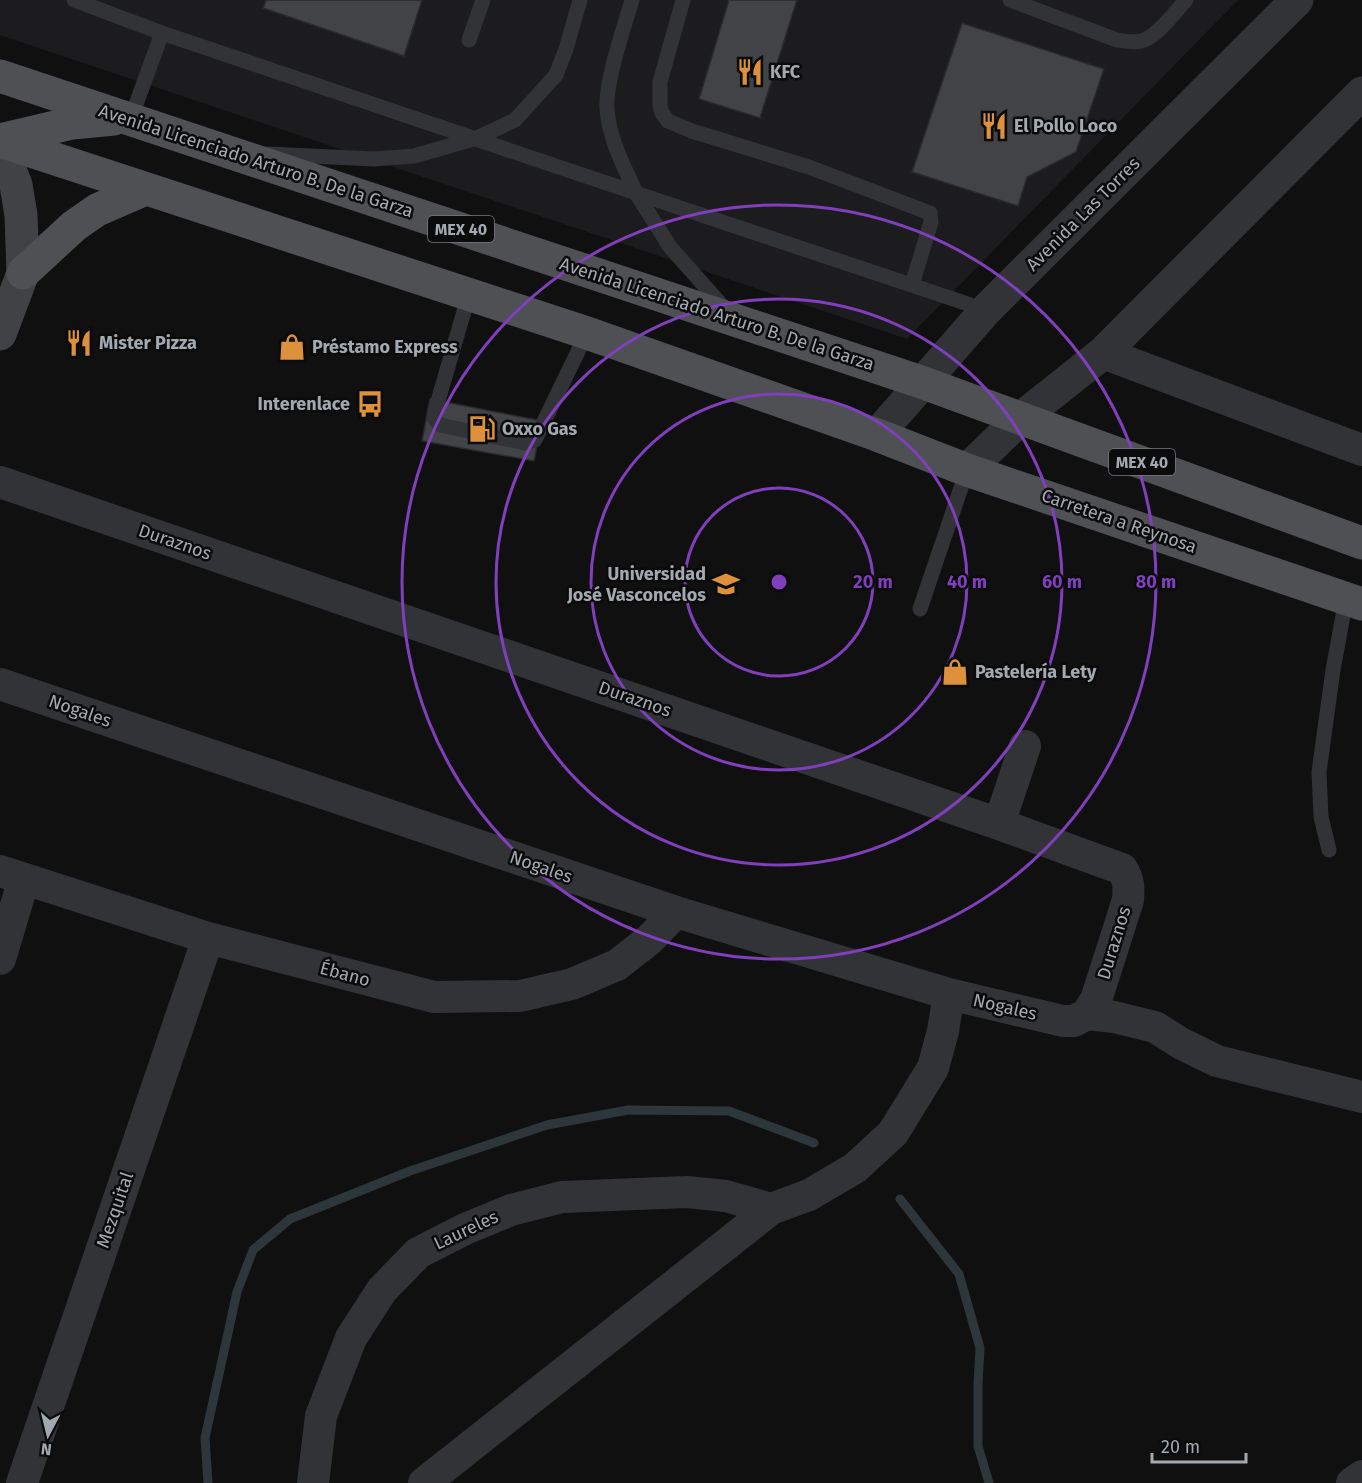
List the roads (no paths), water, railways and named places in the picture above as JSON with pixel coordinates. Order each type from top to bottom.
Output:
[{"type":"main road","name":"Avenida Licenciado Arturo B. De la Garza","points":[[0,76],[921,382]]},
{"type":"main road","points":[[0,142],[72,123],[131,118]]},
{"type":"main road","points":[[0,142],[588,333],[877,435]]},
{"type":"main road","points":[[0,142],[16,185],[21,215],[22,273],[0,334]]},
{"type":"main road","points":[[22,273],[74,226],[96,210],[143,190]]},
{"type":"main road","name":"MEX 40","points":[[921,382],[1362,543]]},
{"type":"main road","name":"Carretera a Reynosa","points":[[877,435],[967,470],[1354,602]]},
{"type":"street","name":"Avenida Las Torres","points":[[877,435],[986,310],[1297,0]]},
{"type":"street","points":[[967,470],[1021,418],[1103,353],[1362,93]]},
{"type":"street","points":[[1103,353],[1362,450]]},
{"type":"street","name":"Duraznos","points":[[0,482],[999,824],[1122,869],[1130,886],[1128,900],[1096,1000],[1087,1014]]},
{"type":"street","name":"Nogales","points":[[0,684],[676,912],[949,994],[1063,1021],[1074,1021],[1087,1014],[1114,1017],[1155,1027],[1182,1044],[1217,1061],[1362,1097]]},
{"type":"street","points":[[999,824],[1025,746]]},
{"type":"street","points":[[0,959],[12,875]]},
{"type":"street","name":"Ébano","points":[[12,875],[208,938],[434,997],[520,996],[572,984],[617,965],[649,940],[676,912]]},
{"type":"street","name":"Mezquital","points":[[22,1483],[208,938]]},
{"type":"street","points":[[424,1483],[771,1209],[809,1195],[855,1168],[893,1132],[933,1068],[943,1031],[949,994]]},
{"type":"street","name":"Laureles","points":[[313,1483],[321,1416],[351,1338],[382,1290],[418,1253],[465,1229],[511,1210],[562,1197],[687,1192],[726,1196],[771,1209]]},
{"type":"street","points":[[1352,1483],[1362,1476]]},
{"type":"lane","points":[[74,0],[162,33],[986,310]]},
{"type":"lane","points":[[469,40],[483,0]]},
{"type":"lane","points":[[234,153],[374,159],[414,156],[477,138],[514,120],[556,75],[580,0]]},
{"type":"lane","points":[[632,0],[611,76],[606,108],[614,143],[636,193],[670,247],[734,320]]},
{"type":"lane","points":[[683,0],[660,82],[660,105],[668,121],[692,131],[809,167],[930,213],[931,222],[912,285]]},
{"type":"lane","points":[[1010,0],[1117,40],[1130,42],[1141,41],[1153,35],[1186,0]]},
{"type":"lane","points":[[131,118],[162,33]]},
{"type":"lane","points":[[469,294],[434,418],[440,425],[525,443],[535,440],[588,333]]},
{"type":"lane","points":[[920,609],[967,470]]},
{"type":"lane","points":[[1329,850],[1321,817],[1319,772],[1332,670],[1354,602]]},
{"type":"waterway","points":[[208,1483],[205,1438],[237,1292],[253,1250],[290,1219],[410,1171],[547,1125],[628,1110],[729,1111],[814,1143]]},
{"type":"waterway","points":[[900,1199],[959,1274],[980,1348],[978,1446],[989,1483]]},
{"type":"place","name":"KFC","points":[[750,72]]},
{"type":"place","name":"El Pollo Loco","points":[[994,126]]},
{"type":"place","name":"Mister Pizza","points":[[79,343]]},
{"type":"place","name":"Préstamo Express","points":[[292,347]]},
{"type":"place","name":"Interenlace","points":[[370,404]]},
{"type":"place","name":"Oxxo Gas","points":[[482,429]]},
{"type":"place","name":"Universidad José Vasconcelos","points":[[726,584]]},
{"type":"place","name":"Pastelería Lety","points":[[955,672]]}]
